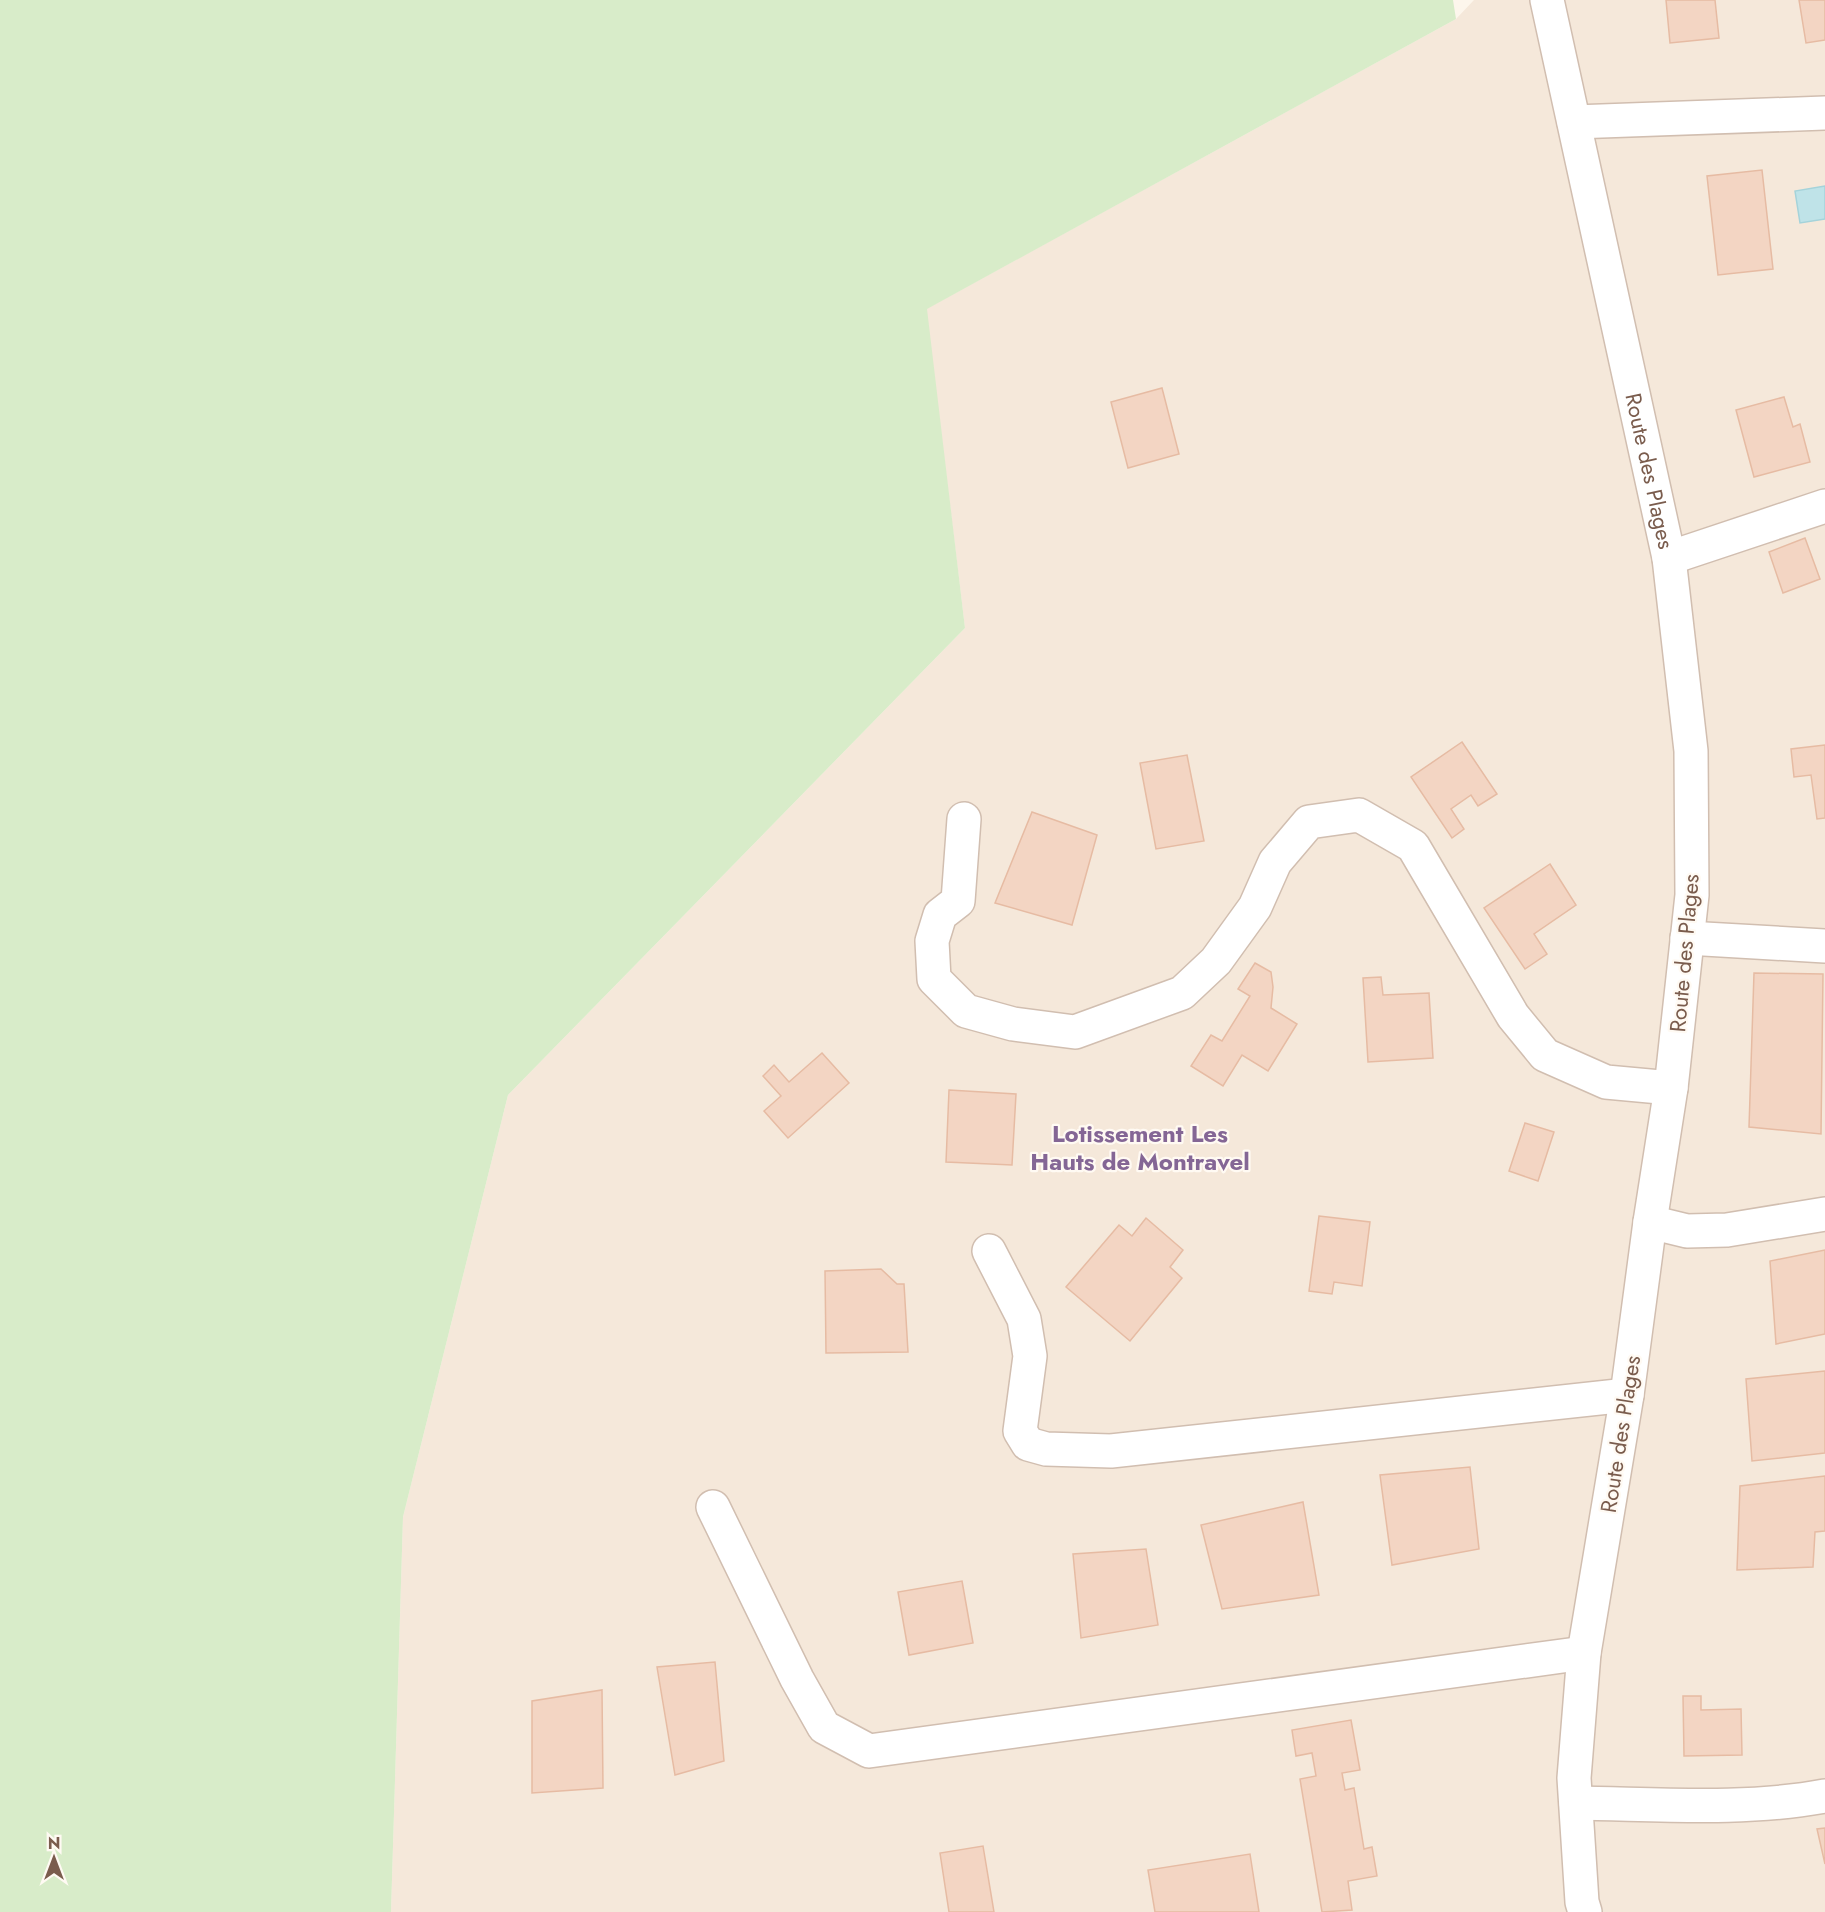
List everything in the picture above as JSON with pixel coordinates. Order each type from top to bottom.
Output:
[{"type":"street","name":"Route des Plages","points":[[1547,0],[1669,558],[1691,751],[1692,896],[1671,1088],[1627,1395],[1584,1653],[1574,1778],[1582,1902],[1585,1912]]},
{"type":"street","points":[[1574,122],[1825,113]]},
{"type":"street","points":[[1669,558],[1825,506]]},
{"type":"street","points":[[964,819],[958,901],[940,915],[932,941],[934,979],[966,1011],[1013,1024],[1076,1032],[1182,993],[1216,961],[1255,907],[1275,862],[1309,822],[1359,815],[1413,846],[1513,1016],[1545,1055],[1606,1082],[1671,1088]]},
{"type":"street","points":[[1688,938],[1825,946]]},
{"type":"street","points":[[1650,1222],[1687,1231],[1727,1230],[1825,1214]]},
{"type":"street","points":[[989,1251],[1024,1319],[1030,1356],[1020,1431],[1028,1443],[1046,1449],[1111,1451],[1627,1395]]},
{"type":"street","points":[[713,1507],[797,1679],[824,1727],[869,1751],[1584,1653]]},
{"type":"street","points":[[1576,1803],[1757,1804],[1795,1802],[1825,1796]]},
{"type":"shaded area","points":[[1474,0],[1825,0],[1825,1912],[391,1912],[403,1517],[508,1095],[965,628],[926,309],[1456,19]]},
{"type":"green space","points":[[0,0],[1453,0],[1456,19],[927,309],[965,628],[508,1095],[403,1517],[391,1912],[0,1912]]},
{"type":"water","points":[[1825,186],[1825,219],[1800,223],[1795,191]]},
{"type":"building","points":[[1666,0],[1715,0],[1719,38],[1670,43]]},
{"type":"building","points":[[1799,0],[1825,0],[1825,40],[1806,43]]},
{"type":"building","points":[[1762,170],[1773,269],[1718,275],[1707,176]]},
{"type":"building","points":[[1162,388],[1179,454],[1128,468],[1111,402]]},
{"type":"building","points":[[1784,397],[1793,427],[1800,424],[1810,462],[1754,477],[1736,410]]},
{"type":"building","points":[[1805,538],[1820,579],[1783,593],[1769,552]]},
{"type":"building","points":[[1462,742],[1497,794],[1478,806],[1471,795],[1451,809],[1464,829],[1452,838],[1411,777]]},
{"type":"building","points":[[1825,745],[1825,818],[1817,819],[1811,775],[1794,777],[1791,749]]},
{"type":"building","points":[[1187,755],[1204,841],[1156,849],[1140,763]]},
{"type":"building","points":[[1032,812],[1097,835],[1072,925],[995,903]]},
{"type":"building","points":[[1550,864],[1576,905],[1534,934],[1547,954],[1525,969],[1484,908]]},
{"type":"building","points":[[1255,963],[1271,972],[1273,987],[1271,1008],[1297,1024],[1268,1071],[1242,1055],[1223,1086],[1191,1066],[1211,1035],[1222,1041],[1250,996],[1238,989]]},
{"type":"building","points":[[1754,973],[1823,974],[1821,1134],[1749,1127]]},
{"type":"building","points":[[1381,977],[1383,995],[1429,993],[1433,1058],[1368,1062],[1363,978]]},
{"type":"building","points":[[822,1053],[849,1083],[788,1138],[764,1111],[781,1096],[763,1076],[774,1065],[789,1082]]},
{"type":"building","points":[[949,1090],[1016,1094],[1012,1165],[946,1162]]},
{"type":"building","points":[[1525,1123],[1554,1132],[1538,1181],[1509,1171]]},
{"type":"building","points":[[1319,1216],[1370,1222],[1362,1286],[1334,1282],[1332,1294],[1309,1291]]},
{"type":"building","points":[[1146,1218],[1183,1250],[1170,1267],[1182,1278],[1130,1341],[1066,1287],[1119,1225],[1132,1236]]},
{"type":"building","points":[[1825,1250],[1825,1334],[1776,1344],[1770,1261]]},
{"type":"building","points":[[881,1269],[897,1284],[904,1284],[908,1352],[826,1353],[825,1271]]},
{"type":"building","points":[[1825,1371],[1825,1453],[1752,1461],[1746,1379]]},
{"type":"building","points":[[1470,1467],[1479,1549],[1392,1565],[1380,1475]]},
{"type":"building","points":[[1825,1476],[1825,1531],[1815,1532],[1813,1567],[1737,1570],[1740,1486]]},
{"type":"building","points":[[1303,1502],[1319,1595],[1222,1609],[1201,1525]]},
{"type":"building","points":[[1146,1549],[1158,1625],[1081,1638],[1073,1554]]},
{"type":"building","points":[[962,1581],[973,1643],[909,1655],[898,1592]]},
{"type":"building","points":[[715,1662],[724,1761],[675,1775],[657,1667]]},
{"type":"building","points":[[602,1690],[603,1788],[532,1793],[532,1701]]},
{"type":"building","points":[[1683,1696],[1701,1696],[1701,1710],[1741,1709],[1742,1755],[1684,1756]]},
{"type":"building","points":[[1351,1720],[1360,1770],[1342,1773],[1345,1790],[1354,1788],[1364,1849],[1372,1847],[1377,1876],[1348,1881],[1352,1910],[1322,1912],[1300,1779],[1316,1776],[1312,1753],[1296,1756],[1292,1730]]},
{"type":"building","points":[[1825,1828],[1825,1864],[1817,1829]]},
{"type":"building","points":[[983,1846],[994,1912],[949,1912],[940,1853]]},
{"type":"building","points":[[1250,1854],[1259,1912],[1155,1912],[1148,1870]]},
{"type":"district","name":"Lotissement Les Hauts de Montravel","points":[[1140,1148]]}]
